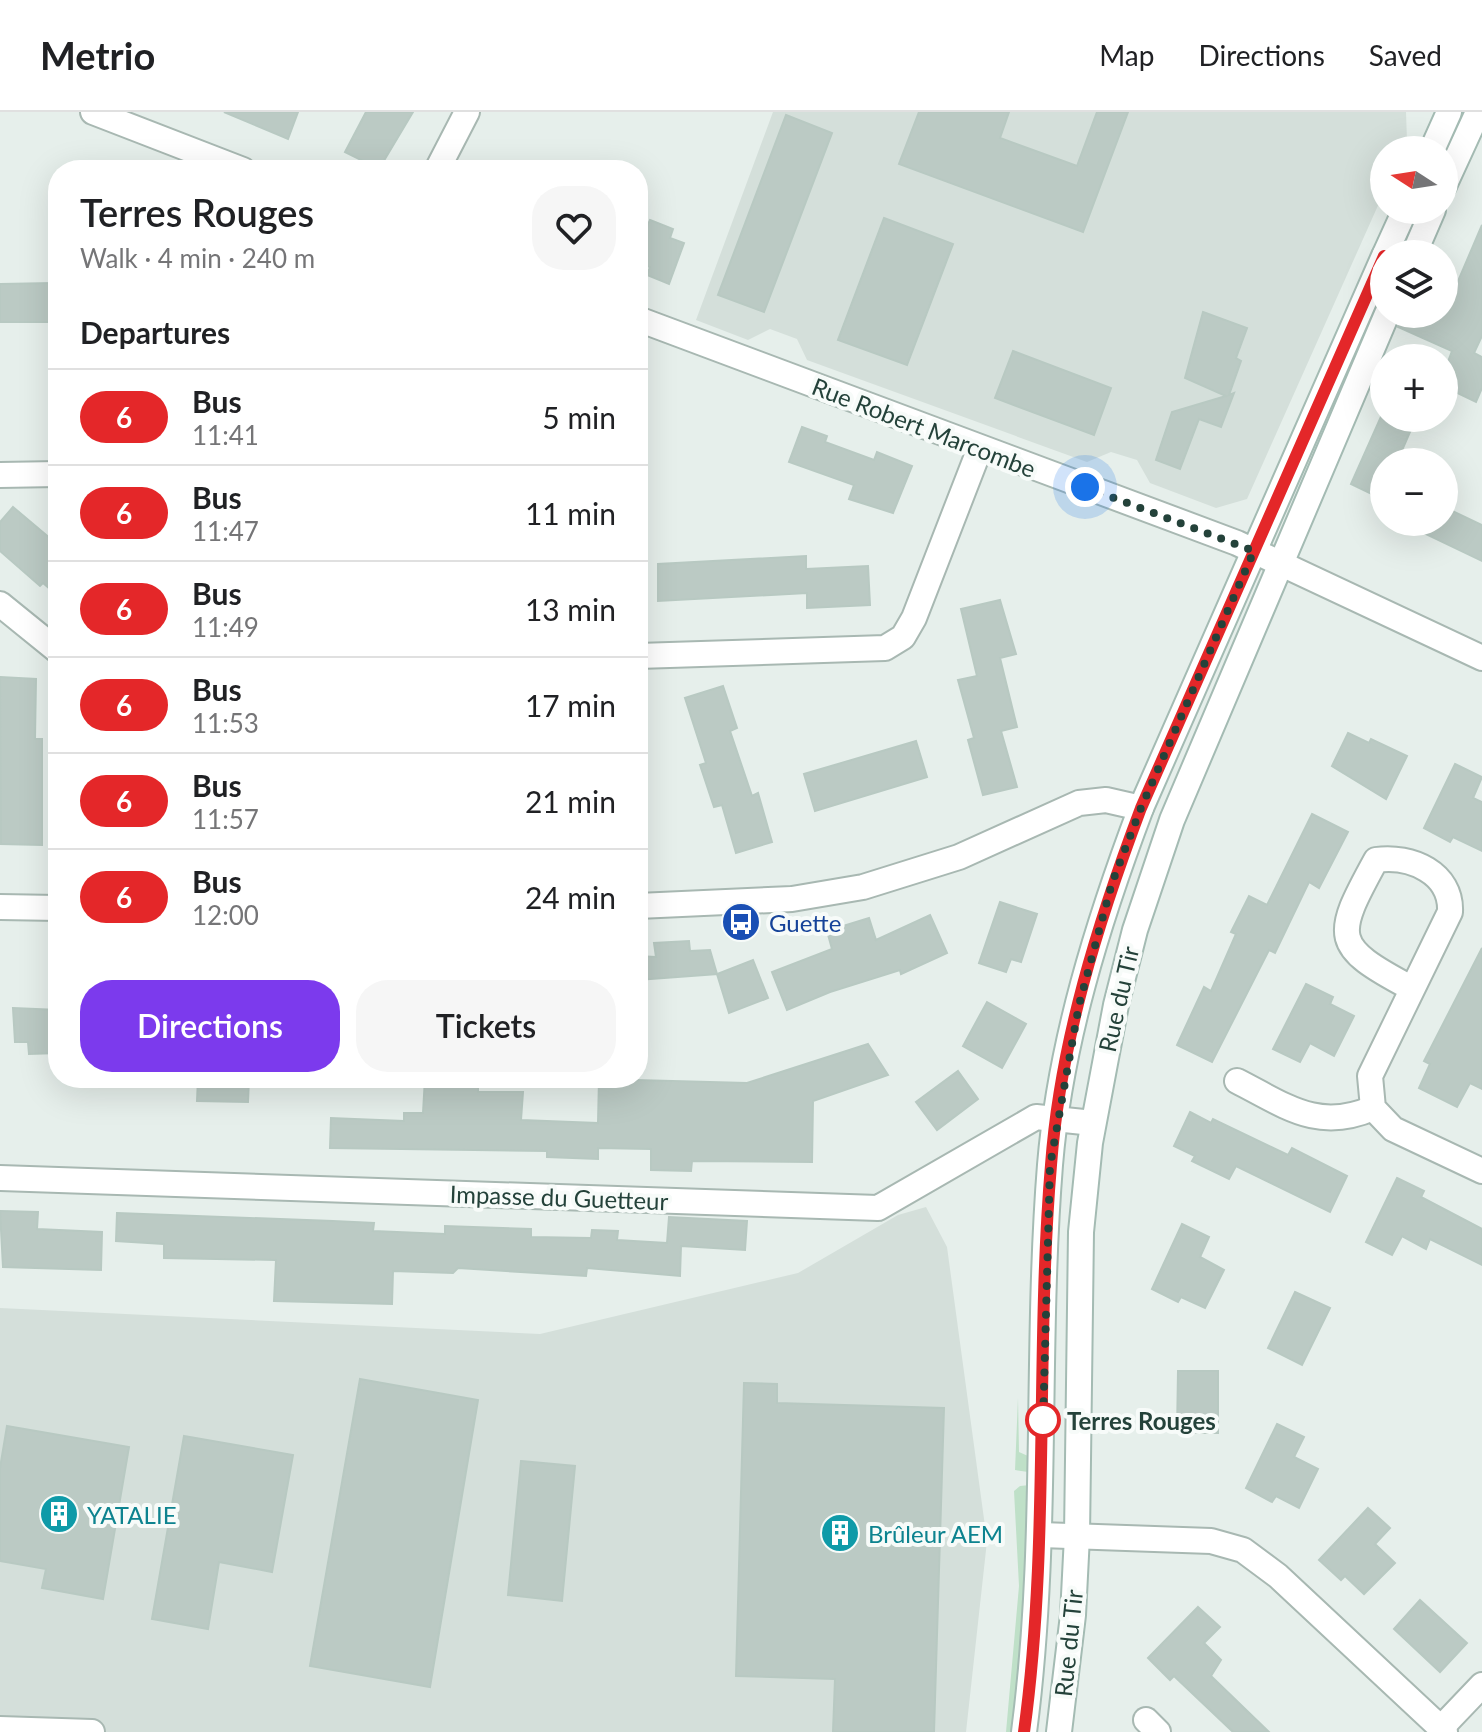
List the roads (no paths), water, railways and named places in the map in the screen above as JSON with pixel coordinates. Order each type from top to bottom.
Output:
[{"type":"street","points":[[93,112],[217,160]]},
{"type":"street","points":[[442,160],[467,112]]},
{"type":"street","points":[[1438,136],[1449,112]]},
{"type":"street","points":[[1458,156],[1478,112]]},
{"type":"street","name":"Rue du Tir","points":[[1024,1732],[1041,1535],[1045,1247],[1056,1119],[1098,932],[1141,808],[1370,287]]},
{"type":"street","name":"Rue Robert Marcombe","points":[[648,323],[1254,551],[1482,658]]},
{"type":"street","name":"Rue du Tir","points":[[1059,1732],[1072,1628],[1077,1536],[1081,1232],[1093,1123],[1135,930],[1172,820],[1381,328]]},
{"type":"street","points":[[648,656],[885,648],[903,637],[914,618],[980,448]]},
{"type":"street","points":[[0,475],[48,474]]},
{"type":"street","points":[[0,604],[48,643]]},
{"type":"street","points":[[648,906],[792,899],[863,887],[959,857],[1079,803],[1106,800],[1141,808],[1172,820]]},
{"type":"street","points":[[1411,988],[1367,965],[1352,952],[1347,937],[1349,909],[1376,860],[1403,860],[1425,869],[1443,881],[1451,895],[1450,912],[1370,1076],[1373,1108],[1393,1129],[1482,1171]]},
{"type":"street","points":[[0,907],[48,908]]},
{"type":"street","points":[[1237,1081],[1299,1113],[1324,1119],[1339,1120],[1373,1108]]},
{"type":"street","name":"Impasse du Guetteur","points":[[0,1178],[878,1208],[1036,1117],[1093,1123]]},
{"type":"street","points":[[1041,1535],[1211,1541],[1243,1550],[1278,1576],[1443,1730],[1482,1685]]},
{"type":"street","points":[[0,1729],[92,1732]]},
{"type":"place","name":"Guette","points":[[741,922]]},
{"type":"place","name":"Terres Rouges","points":[[1043,1420]]},
{"type":"place","name":"YATALIE","points":[[59,1514]]},
{"type":"place","name":"Brûleur AEM","points":[[840,1533]]}]
